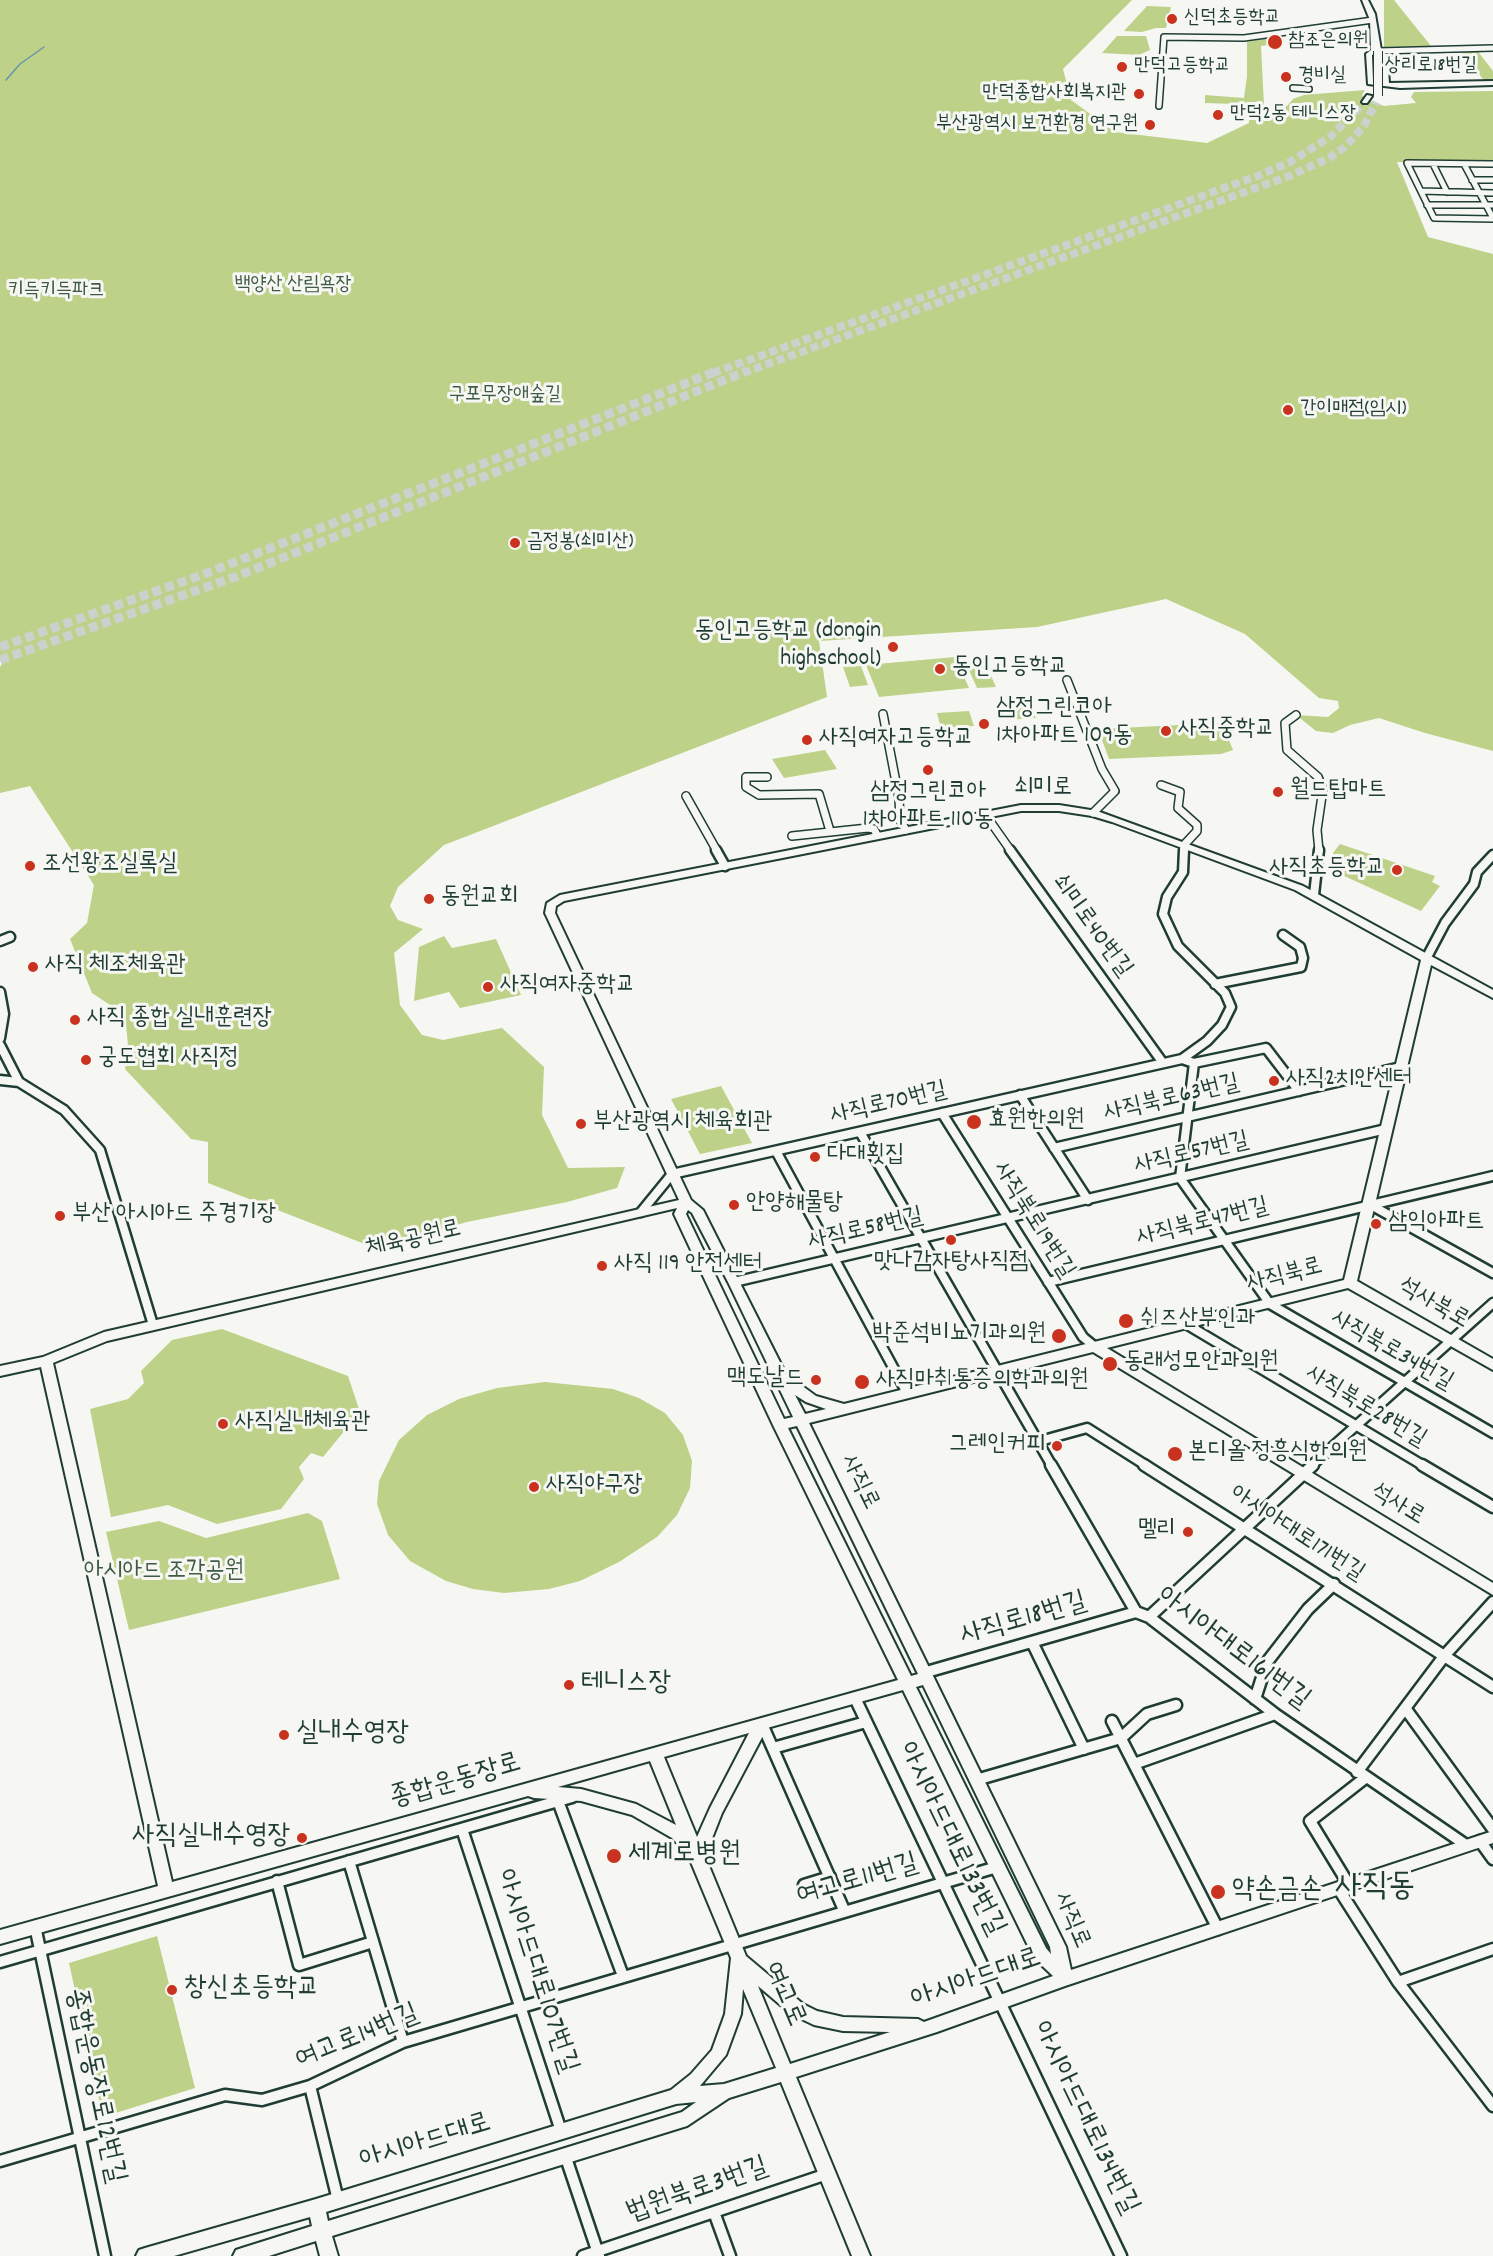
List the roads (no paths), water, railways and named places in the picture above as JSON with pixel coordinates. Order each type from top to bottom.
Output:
[{"type":"main road","points":[[1365,0],[1373,20],[1377,99]]},
{"type":"main road","points":[[1376,51],[1384,55],[1386,85]]},
{"type":"main road","points":[[1367,99],[1374,84],[1376,51]]},
{"type":"main road","name":"상리로18번길","points":[[1376,51],[1369,54],[1370,83],[1386,85],[1493,82]]},
{"type":"main road","name":"쇠미로","points":[[561,898],[985,814],[1051,807],[1093,813],[1314,895],[1493,995]]},
{"type":"main road","name":"사직로","points":[[561,898],[551,905],[550,913],[672,1174],[686,1202],[697,1210],[734,1282],[1058,1947],[1065,1979]]},
{"type":"main road","name":"사직북로","points":[[780,1425],[1350,1283],[1427,957]]},
{"type":"main road","name":"사직로","points":[[686,1202],[680,1214],[780,1425],[1040,1953],[1065,1979]]},
{"type":"main road","name":"체육공원로","points":[[0,1371],[46,1361],[104,1337],[686,1202]]},
{"type":"main road","name":"석사북로","points":[[1350,1283],[1493,1365]]},
{"type":"main road","points":[[1124,1364],[1128,1338]]},
{"type":"main road","name":"석사로","points":[[1094,1346],[1493,1590]]},
{"type":"main road","points":[[46,1361],[166,1889]]},
{"type":"main road","points":[[776,1371],[798,1392],[811,1399],[844,1408]]},
{"type":"main road","name":"종합운동장로","points":[[3,1935],[855,1698],[906,1683],[924,1675]]},
{"type":"main road","points":[[524,1791],[581,1795],[636,1810],[676,1833],[697,1856],[715,1812],[762,1724]]},
{"type":"main road","name":"여고로","points":[[655,1754],[861,2256]]},
{"type":"main road","name":"아시아드대로","points":[[145,2256],[316,2207],[676,2096],[724,2092],[786,2073],[937,2025],[1065,1979],[1480,1841]]},
{"type":"main road","points":[[735,1951],[797,2009],[814,2018],[843,2024],[891,2027],[937,2025]]},
{"type":"main road","points":[[676,2096],[697,2079],[718,2055],[726,2037],[733,2014],[735,1951]]},
{"type":"main road","name":"아시아드대로","points":[[242,2256],[687,2118],[724,2092]]},
{"type":"main road","points":[[316,2207],[329,2256]]},
{"type":"street","points":[[1159,106],[1164,37],[1244,38],[1373,20]]},
{"type":"street","points":[[1376,51],[1493,48]]},
{"type":"street","points":[[1293,88],[1309,89]]},
{"type":"street","points":[[1464,164],[1479,192],[1490,205],[1493,219],[1434,218],[1407,163],[1493,164]]},
{"type":"street","points":[[1433,164],[1447,192]]},
{"type":"street","points":[[1472,180],[1493,180]]},
{"type":"street","points":[[1421,191],[1493,193]]},
{"type":"street","points":[[1427,205],[1490,205]]},
{"type":"street","points":[[1067,680],[1102,770],[1115,791],[1093,813]]},
{"type":"street","points":[[883,714],[899,798],[900,820],[906,830]]},
{"type":"street","points":[[1296,715],[1285,723],[1287,750],[1318,777],[1323,789],[1317,830],[1320,859],[1314,895]]},
{"type":"street","points":[[767,777],[760,778],[759,775],[746,777],[746,787],[759,795],[819,794],[831,831]]},
{"type":"street","points":[[1161,784],[1180,792],[1178,808],[1197,825],[1197,831],[1184,845],[1183,872],[1167,897],[1163,914],[1178,946],[1230,1000],[1229,1013],[1222,1025],[1207,1041],[1182,1059]]},
{"type":"street","points":[[686,796],[725,866]]},
{"type":"street","name":"쇠미로40번길","points":[[985,814],[1163,1063]]},
{"type":"street","points":[[792,836],[868,828],[874,829],[877,836]]},
{"type":"street","points":[[1427,957],[1445,922],[1474,884],[1477,872],[1493,855]]},
{"type":"street","points":[[1215,984],[1301,967],[1303,958],[1300,947],[1283,935]]},
{"type":"street","points":[[0,941],[10,937]]},
{"type":"street","points":[[0,992],[4,1014],[0,1038]]},
{"type":"street","points":[[0,1045],[19,1082]]},
{"type":"street","points":[[1182,1059],[1194,1063],[1266,1048],[1299,1091]]},
{"type":"street","name":"사직로70번길","points":[[672,1174],[1182,1059]]},
{"type":"street","points":[[1194,1063],[1180,1178],[1270,1304]]},
{"type":"street","name":"사직북로63번길","points":[[1054,1148],[1401,1067]]},
{"type":"street","points":[[0,1080],[19,1082],[64,1110],[100,1150],[153,1325]]},
{"type":"street","points":[[1020,1095],[1088,1200]]},
{"type":"street","name":"사직북로19번길","points":[[942,1113],[1006,1219],[1083,1337],[1094,1346]]},
{"type":"street","name":"사직로57번길","points":[[1006,1219],[1386,1129]]},
{"type":"street","name":"아시아대로161번길","points":[[860,1132],[999,1370],[1136,1612],[1149,1617],[1275,1714],[1361,1775],[1480,1841]]},
{"type":"street","points":[[776,1151],[907,1393]]},
{"type":"street","points":[[641,1212],[672,1174]]},
{"type":"street","name":"사직북로47번길","points":[[1048,1282],[1493,1176]]},
{"type":"street","points":[[1369,1204],[1493,1273]]},
{"type":"street","name":"사직로58번길","points":[[734,1282],[1006,1219]]},
{"type":"street","points":[[1149,1617],[1302,1474],[1493,1303]]},
{"type":"street","name":"사직북로34번길","points":[[1270,1304],[1493,1433]]},
{"type":"street","name":"사직북로28번길","points":[[1186,1324],[1493,1507]]},
{"type":"street","name":"아시아대로171번길","points":[[1040,1442],[1087,1428],[1335,1584],[1493,1687]]},
{"type":"street","points":[[1254,1698],[1267,1662],[1308,1610],[1335,1584]]},
{"type":"street","points":[[1493,1602],[1445,1655],[1405,1708],[1361,1775],[1310,1821],[1344,1887],[1398,1982],[1493,2106]]},
{"type":"street","name":"사직로18번길","points":[[924,1675],[1136,1612]]},
{"type":"street","points":[[1032,1642],[1084,1749]]},
{"type":"street","name":"아시아드대로133번길","points":[[855,1698],[1000,2003]]},
{"type":"street","points":[[976,1780],[1121,1738],[1147,1714],[1176,1705]]},
{"type":"street","points":[[1405,1708],[1493,1829]]},
{"type":"street","points":[[1134,1764],[1275,1714]]},
{"type":"street","points":[[1112,1721],[1218,1929]]},
{"type":"street","points":[[773,1748],[866,1722]]},
{"type":"street","points":[[762,1724],[844,1910]]},
{"type":"street","name":"종합운동장로","points":[[0,1962],[581,1795]]},
{"type":"street","points":[[558,1801],[623,1976]]},
{"type":"street","name":"아시아드대로107번길","points":[[462,1829],[561,2131]]},
{"type":"street","points":[[1480,1841],[1493,1859]]},
{"type":"street","points":[[349,1861],[403,2042]]},
{"type":"street","name":"여고로11번길","points":[[735,1951],[844,1910],[997,1867]]},
{"type":"street","points":[[804,1886],[830,1877]]},
{"type":"street","points":[[277,1881],[299,1965],[374,1942]]},
{"type":"street","name":"종합운동장로12번길","points":[[35,1926],[105,2256]]},
{"type":"street","points":[[1398,1982],[1493,1949]]},
{"type":"street","name":"여고로14번길","points":[[0,2161],[225,2095],[262,2100],[310,2086],[403,2042],[623,1976],[735,1951]]},
{"type":"street","name":"아시아드대로134번길","points":[[1000,2003],[1121,2256]]},
{"type":"street","points":[[310,2086],[338,2200]]},
{"type":"street","points":[[565,2155],[599,2254]]},
{"type":"street","name":"법원북로3번길","points":[[583,2256],[599,2254],[827,2174]]},
{"type":"street","points":[[714,2212],[730,2256]]},
{"type":"waterway","points":[[6,80],[20,64],[44,47]]},
{"type":"tunnel","points":[[713,373],[1260,175],[1290,162],[1330,137],[1365,102]]},
{"type":"tunnel","points":[[743,373],[1292,175],[1329,158],[1345,147],[1364,126],[1376,102]]},
{"type":"tunnel","points":[[0,647],[210,572],[717,371]]},
{"type":"tunnel","points":[[0,660],[235,577],[747,371]]},
{"type":"place","name":"신덕초등학교","points":[[1172,19]]},
{"type":"place","name":"참조은의원","points":[[1275,42]]},
{"type":"place","name":"만덕고등학교","points":[[1122,67]]},
{"type":"place","name":"경비실","points":[[1286,77]]},
{"type":"place","name":"만덕종합사회복지관","points":[[1139,94]]},
{"type":"place","name":"만덕2동 테니스장","points":[[1218,115]]},
{"type":"place","name":"부산광역시 보건환경 연구원","points":[[1150,125]]},
{"type":"place","name":"간이매점(임시)","points":[[1288,410]]},
{"type":"place","name":"금정봉(쇠미산)","points":[[515,543]]},
{"type":"place","name":"동인고등학교 (dongin highschool)","points":[[893,647]]},
{"type":"place","name":"동인고등학교","points":[[940,669]]},
{"type":"place","name":"삼정그린코아 1차아파트 109동","points":[[984,724]]},
{"type":"place","name":"사직중학교","points":[[1166,731]]},
{"type":"place","name":"사직여자고등학교","points":[[807,740]]},
{"type":"place","name":"삼정그린코아 1차아파트 110동","points":[[928,770]]},
{"type":"place","name":"월드탑마트","points":[[1278,792]]},
{"type":"place","name":"조선왕조실록실","points":[[30,866]]},
{"type":"place","name":"사직초등학교","points":[[1397,870]]},
{"type":"place","name":"동원교회","points":[[429,899]]},
{"type":"place","name":"사직 체조체육관","points":[[33,967]]},
{"type":"place","name":"사직여자중학교","points":[[488,987]]},
{"type":"place","name":"사직 종합 실내훈련장","points":[[75,1020]]},
{"type":"place","name":"궁도협회 사직정","points":[[86,1060]]},
{"type":"place","name":"사직2치안센터","points":[[1274,1081]]},
{"type":"place","name":"효원한의원","points":[[974,1122]]},
{"type":"place","name":"부산광역시 체육회관","points":[[581,1124]]},
{"type":"place","name":"다대횟집","points":[[815,1157]]},
{"type":"place","name":"안양해물탕","points":[[734,1205]]},
{"type":"place","name":"부산 아시아드 주경기장","points":[[60,1216]]},
{"type":"place","name":"삼익아파트","points":[[1376,1224]]},
{"type":"place","name":"맛나감자탕사직점","points":[[951,1240]]},
{"type":"place","name":"사직 119 안전센터","points":[[602,1266]]},
{"type":"place","name":"쉬즈산부인과","points":[[1126,1321]]},
{"type":"place","name":"박준석비뇨기과의원","points":[[1059,1336]]},
{"type":"place","name":"동래성모안과의원","points":[[1110,1364]]},
{"type":"place","name":"맥도날드","points":[[816,1380]]},
{"type":"place","name":"사직마취통증의학과의원","points":[[862,1382]]},
{"type":"place","name":"사직실내체육관","points":[[223,1424]]},
{"type":"place","name":"그레인커피","points":[[1057,1446]]},
{"type":"place","name":"본디올 정흥식한의원","points":[[1175,1454]]},
{"type":"place","name":"사직야구장","points":[[534,1487]]},
{"type":"place","name":"멜리","points":[[1188,1532]]},
{"type":"place","name":"테니스장","points":[[569,1685]]},
{"type":"place","name":"실내수영장","points":[[284,1735]]},
{"type":"place","name":"사직실내수영장","points":[[302,1838]]},
{"type":"place","name":"세계로병원","points":[[614,1856]]},
{"type":"place","name":"약손금손","points":[[1218,1892]]},
{"type":"place","name":"창신초등학교","points":[[172,1990]]},
{"type":"district","name":"사직동","points":[[1375,1889]]},
{"type":"park label","name":"백양산 산림욕장","points":[[293,286]]},
{"type":"park label","name":"키득키득파크","points":[[56,292]]},
{"type":"park label","name":"구포무장애숲길","points":[[505,396]]},
{"type":"park label","name":"아시아드 조각공원","points":[[164,1573]]}]
